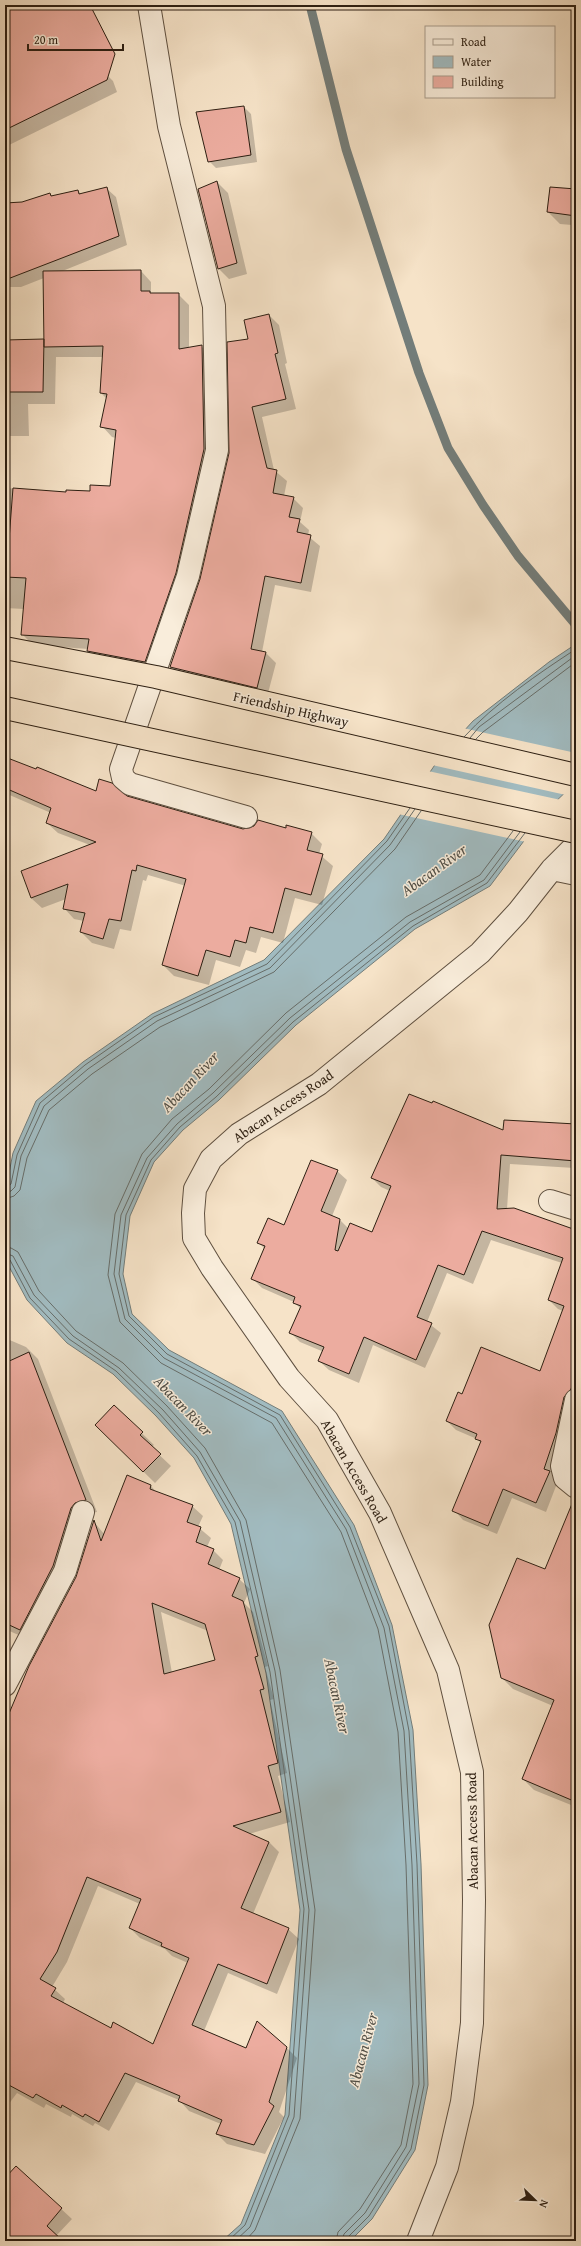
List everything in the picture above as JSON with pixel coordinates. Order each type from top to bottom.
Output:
[{"type":"main road","name":"Friendship Highway","points":[[5,648],[156,677],[576,775]]},
{"type":"main road","points":[[5,708],[576,832]]},
{"type":"street","points":[[150,5],[169,126],[214,306],[217,450],[188,576],[121,769],[123,778],[130,784],[246,817]]},
{"type":"street","name":"Abacan Access Road","points":[[418,2241],[447,2167],[462,2102],[472,2023],[474,1900],[472,1772],[448,1670],[380,1513],[327,1420],[289,1378],[212,1268],[194,1238],[194,1195],[195,1189],[211,1159],[239,1134],[319,1084],[480,953],[518,912],[552,869],[576,845]]},
{"type":"street","points":[[552,869],[576,874]]},
{"type":"street","points":[[550,1201],[576,1209]]},
{"type":"street","points":[[576,1400],[562,1466],[565,1478],[576,1487]]},
{"type":"street","points":[[5,1685],[64,1570],[83,1512]]},
{"type":"water","name":"Abacan River","points":[[576,644],[576,782],[548,809],[490,886],[415,929],[296,1025],[219,1100],[183,1130],[154,1162],[130,1216],[123,1274],[132,1314],[169,1350],[282,1411],[354,1525],[392,1625],[413,1730],[421,1864],[428,2085],[415,2150],[372,2219],[350,2241],[222,2241],[241,2224],[285,2115],[300,1910],[266,1673],[231,1524],[194,1458],[156,1416],[113,1374],[67,1343],[27,1300],[5,1259],[5,1193],[13,1153],[36,1101],[83,1062],[152,1014],[264,960],[384,839],[441,756],[473,721],[549,662]]},
{"type":"pier","points":[[463,728],[576,753],[576,785],[566,795],[432,765]]},
{"type":"pier","points":[[428,771],[561,800],[550,810],[526,842],[398,814]]},
{"type":"building","points":[[5,5],[90,5],[115,54],[107,80],[5,130]]},
{"type":"building","points":[[244,106],[251,155],[208,162],[196,112]]},
{"type":"building","points":[[217,181],[237,263],[218,269],[198,189]]},
{"type":"building","points":[[107,187],[119,236],[5,280],[5,203],[22,202],[50,193],[51,196],[78,190],[79,194]]},
{"type":"building","points":[[550,187],[576,189],[576,216],[547,212]]},
{"type":"building","points":[[141,270],[141,291],[150,291],[150,293],[179,293],[179,349],[202,345],[204,449],[176,573],[145,662],[87,651],[89,639],[21,635],[26,578],[5,577],[5,552],[8,553],[13,488],[66,492],[66,490],[90,491],[90,485],[110,486],[116,430],[100,427],[107,394],[100,393],[103,346],[44,347],[43,271]]},
{"type":"building","points":[[269,314],[278,353],[275,354],[286,399],[252,407],[267,468],[277,470],[273,493],[294,497],[289,517],[300,519],[297,532],[311,535],[301,583],[265,576],[251,649],[266,652],[257,688],[170,667],[200,579],[229,453],[227,342],[248,339],[244,320]]},
{"type":"building","points":[[44,339],[43,392],[5,392],[5,340]]},
{"type":"building","points":[[5,757],[36,769],[37,767],[96,791],[99,779],[112,783],[127,796],[243,829],[254,826],[258,820],[286,828],[286,825],[312,832],[307,850],[323,854],[311,895],[285,888],[273,933],[250,927],[246,943],[235,940],[230,957],[206,950],[198,976],[162,965],[186,879],[137,865],[136,871],[132,870],[121,921],[109,919],[103,939],[80,932],[85,913],[63,909],[68,884],[31,898],[21,871],[96,842],[46,823],[51,808],[5,788]]},
{"type":"building","points":[[409,1094],[432,1103],[433,1101],[503,1130],[504,1120],[576,1124],[576,1161],[501,1155],[497,1209],[514,1208],[576,1230],[576,1373],[571,1389],[564,1397],[556,1433],[544,1469],[550,1471],[536,1503],[503,1489],[488,1526],[452,1511],[481,1441],[475,1439],[477,1434],[446,1421],[458,1392],[462,1394],[481,1347],[540,1371],[564,1306],[548,1300],[563,1258],[482,1231],[464,1275],[438,1265],[417,1317],[432,1323],[416,1360],[364,1337],[349,1374],[318,1361],[324,1347],[289,1333],[301,1306],[293,1303],[295,1297],[251,1279],[265,1246],[257,1243],[268,1218],[284,1225],[311,1160],[338,1170],[321,1211],[340,1219],[335,1250],[338,1251],[350,1223],[372,1232],[391,1186],[371,1178]]},
{"type":"building","points":[[29,1352],[86,1500],[75,1503],[71,1508],[53,1566],[20,1630],[5,1623],[5,1363]]},
{"type":"building","points":[[114,1405],[143,1432],[140,1435],[161,1454],[143,1472],[95,1425]]},
{"type":"building","points":[[127,1475],[151,1485],[150,1489],[193,1505],[187,1522],[201,1527],[196,1542],[214,1549],[208,1564],[240,1578],[232,1596],[243,1601],[258,1656],[255,1657],[264,1689],[260,1690],[278,1763],[268,1766],[281,1812],[233,1826],[269,1842],[241,1908],[289,1928],[267,1984],[218,1964],[192,2025],[246,2048],[257,2021],[287,2047],[269,2102],[274,2106],[254,2145],[216,2134],[222,2120],[178,2101],[180,2096],[125,2073],[99,2122],[85,2114],[83,2117],[62,2105],[61,2108],[36,2094],[33,2098],[5,2083],[5,1723],[29,1666],[76,1577],[94,1520],[101,1541]],"holes":[[[152,1603],[205,1624],[215,1660],[164,1674]],[[87,1877],[141,1899],[129,1928],[162,1943],[161,1946],[189,1958],[153,2044],[113,2022],[111,2028],[51,1996],[56,1988],[40,1979],[57,1952]]]},
{"type":"building","points":[[574,1499],[576,1499],[576,1802],[522,1779],[554,1700],[501,1678],[489,1625],[517,1558],[545,1569]]},
{"type":"building","points":[[16,2166],[62,2208],[47,2226],[63,2241],[5,2241],[5,2178]]},
{"type":"waterway","points":[[310,5],[346,149],[419,373],[448,448],[483,505],[518,556],[576,625]]}]
